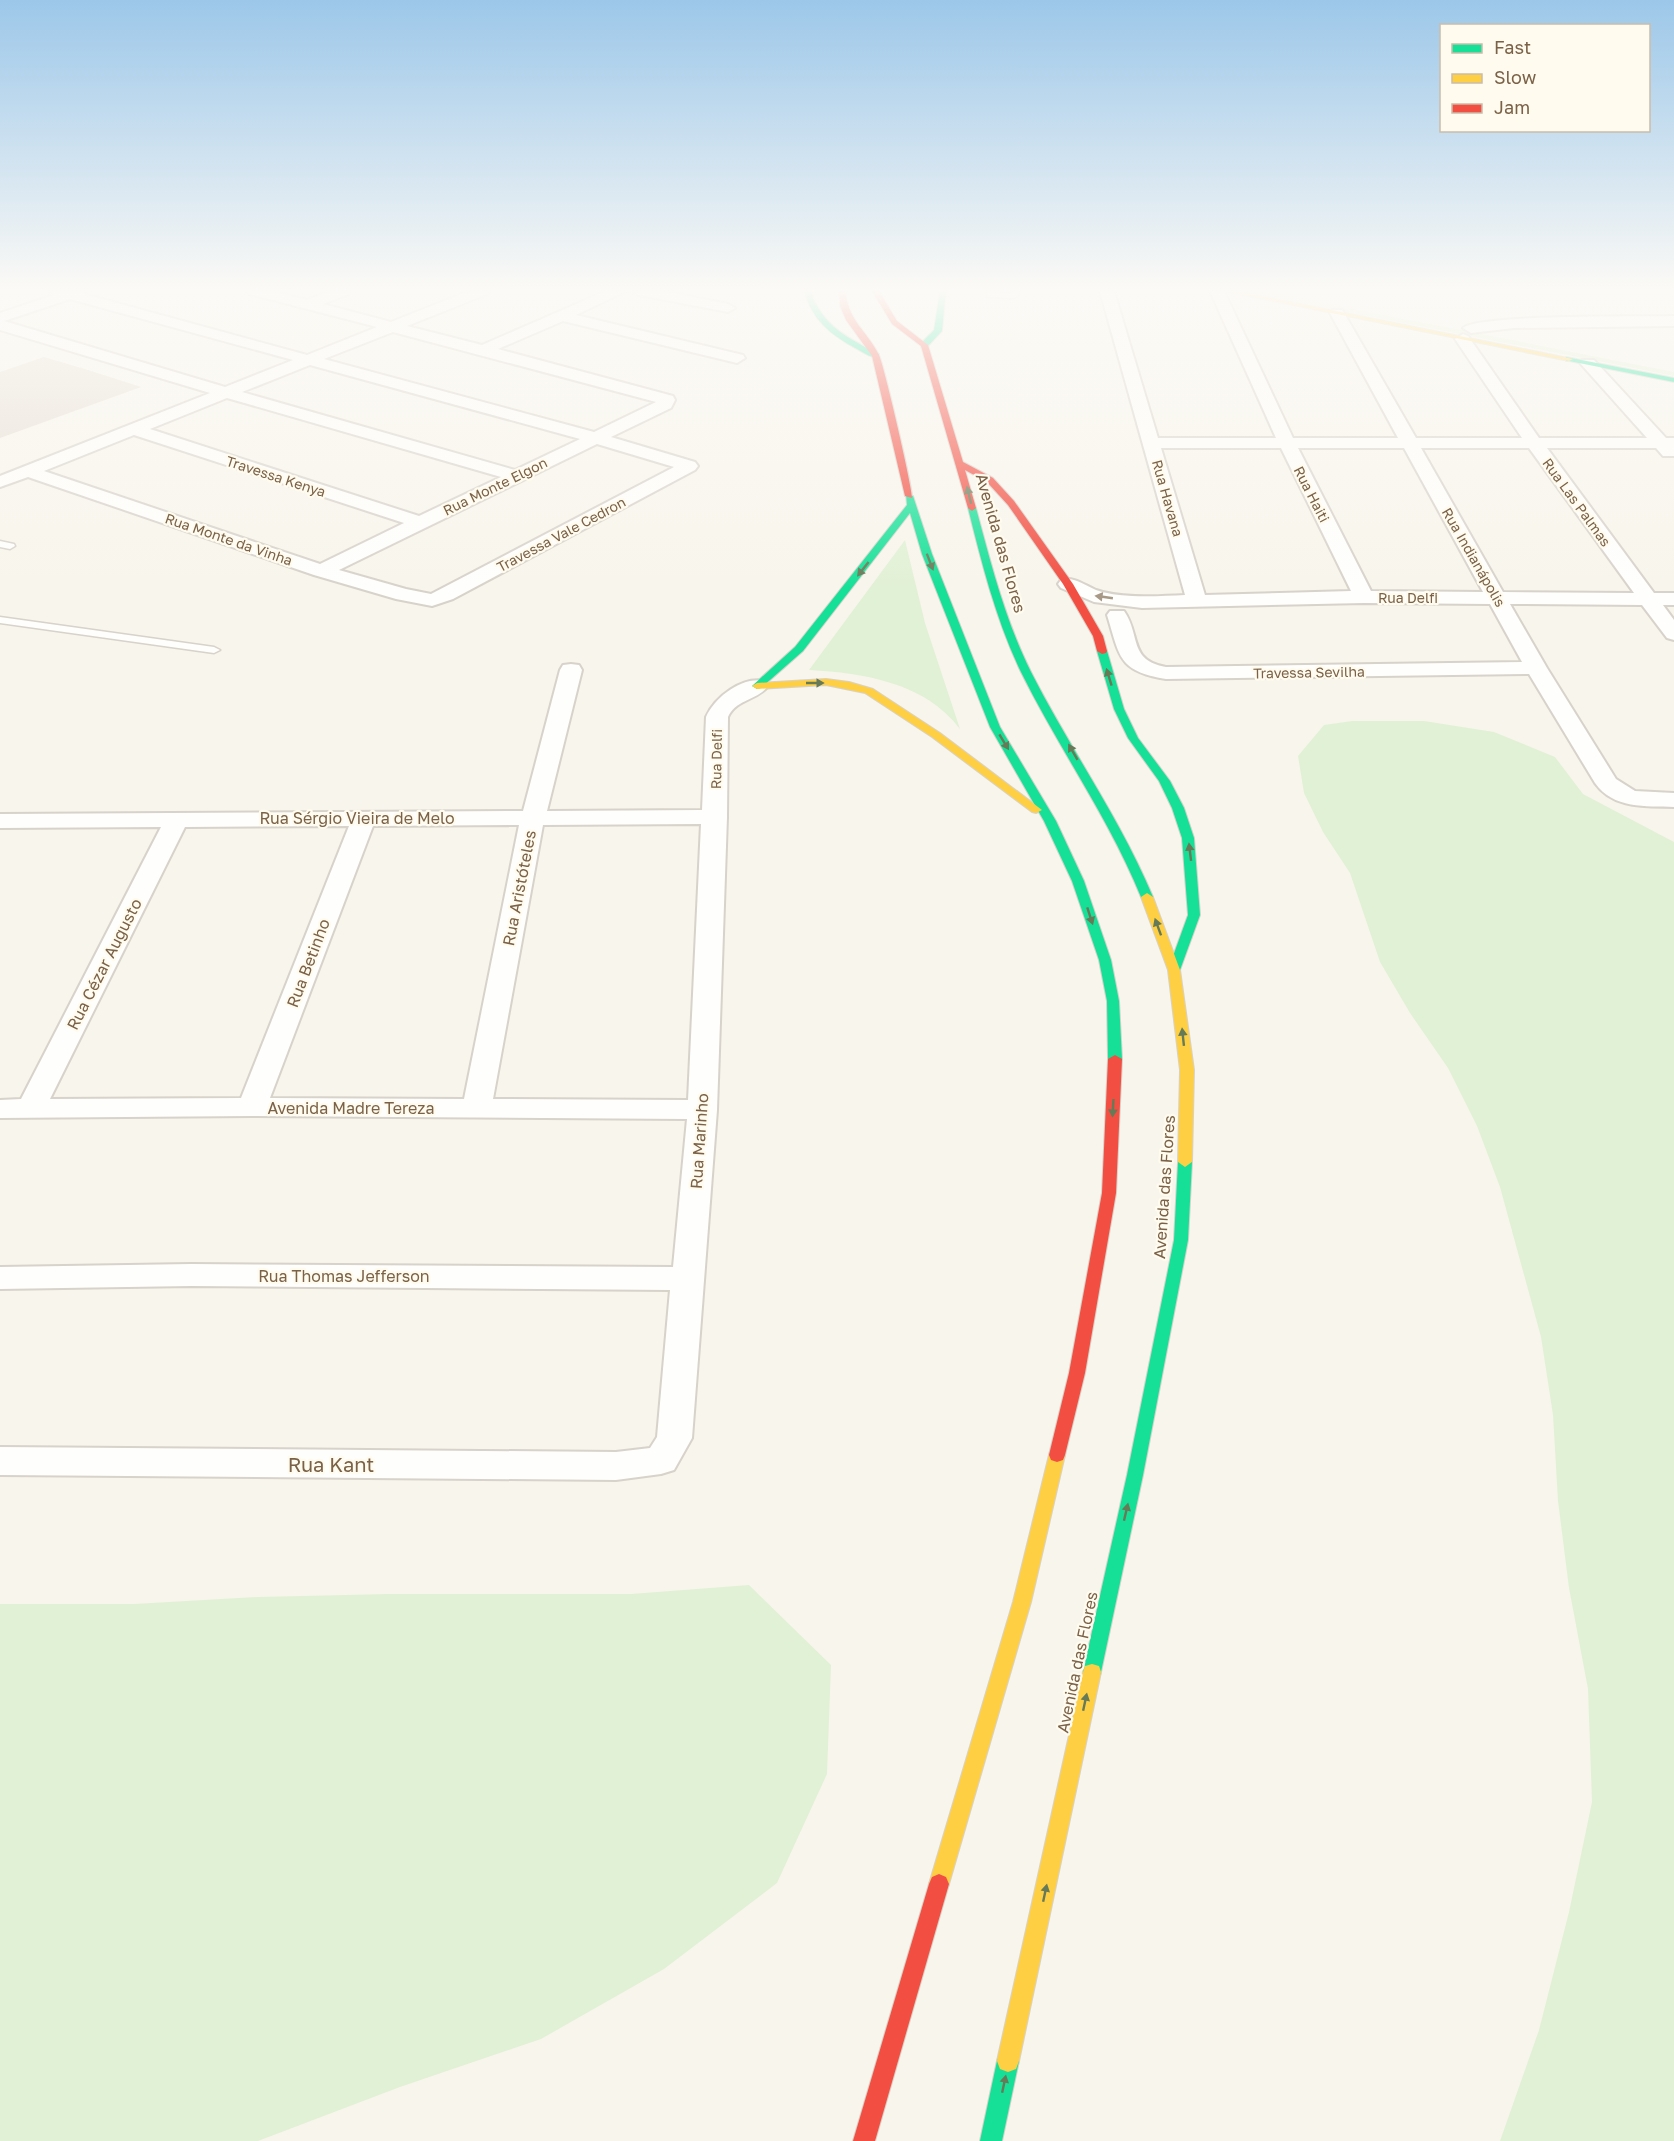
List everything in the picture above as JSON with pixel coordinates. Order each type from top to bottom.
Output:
[{"type":"main road","points":[[864,2141],[1022,1602],[1077,1373],[1109,1193],[1115,1065],[1113,1001],[1105,960],[1078,880],[1050,821],[995,727],[927,554],[911,506],[884,391]]},
{"type":"main road","name":"Avenida das Flores","points":[[937,391],[962,464],[994,595],[1026,672],[1106,809],[1140,878],[1174,970],[1187,1070],[1181,1240],[1135,1475],[991,2141]]},
{"type":"main road","points":[[962,464],[990,480],[1011,503],[1068,584],[1098,636],[1119,709],[1133,738],[1164,781],[1178,807],[1188,838],[1194,915],[1174,970]]},
{"type":"main road","points":[[757,686],[799,649],[911,506]]},
{"type":"main road","points":[[757,686],[815,682],[849,684],[869,690],[974,761],[1050,821]]},
{"type":"street","points":[[221,391],[517,476]]},
{"type":"street","points":[[0,482],[228,391]]},
{"type":"street","points":[[423,391],[596,438]]},
{"type":"street","name":"Rua Monte Elgon","points":[[321,571],[665,404],[667,400],[634,391]]},
{"type":"street","name":"Rua Havana","points":[[1137,391],[1197,601]]},
{"type":"street","name":"Rua Haiti","points":[[1263,391],[1364,597]]},
{"type":"street","name":"Rua Indianápolis","points":[[1380,391],[1536,668],[1607,783],[1620,795],[1640,799],[1674,800]]},
{"type":"street","name":"Rua Las Palmas","points":[[1502,391],[1534,443],[1674,634]]},
{"type":"street","points":[[1616,391],[1668,443],[1674,458]]},
{"type":"street","name":"Travessa Kenya","points":[[134,429],[419,522]]},
{"type":"street","name":"Travessa Vale Cedron","points":[[432,600],[446,595],[689,466],[596,438]]},
{"type":"street","points":[[1152,443],[1668,443]]},
{"type":"street","name":"Rua Monte da Vinha","points":[[28,471],[321,571],[403,595],[432,600]]},
{"type":"street","name":"Rua Delfi","points":[[1068,584],[1094,596],[1142,602],[1364,597],[1674,599]]},
{"type":"street","name":"Rua Delfi","points":[[1098,636],[1117,615],[1142,602]]},
{"type":"street","name":"Travessa Sevilha","points":[[1117,615],[1130,656],[1134,661],[1140,668],[1166,673],[1536,668]]},
{"type":"street","name":"Rua Aristóteles","points":[[477,1108],[533,817],[571,670]]},
{"type":"street","name":"Rua Delfi","points":[[715,817],[717,717],[730,699],[757,686]]},
{"type":"street","name":"Rua Sérgio Vieira de Melo","points":[[2,823],[177,819],[715,817]]},
{"type":"street","name":"Rua Marinho","points":[[661,1460],[674,1438],[688,1279],[702,1110],[715,817]]},
{"type":"street","name":"Rua Betinho","points":[[252,1107],[364,818]]},
{"type":"street","name":"Rua Cézar Augusto","points":[[32,1109],[177,819]]},
{"type":"street","name":"Avenida Madre Tereza","points":[[0,1109],[252,1107],[702,1110]]},
{"type":"street","name":"Rua Thomas Jefferson","points":[[0,1278],[191,1275],[688,1279]]},
{"type":"street","name":"Rua Kant","points":[[0,1461],[616,1466],[661,1460]]},
{"type":"lane","points":[[0,620],[214,650]]},
{"type":"green space","points":[[905,540],[925,623],[960,729],[946,713],[930,701],[892,683],[851,674],[809,670]]},
{"type":"green space","points":[[1352,721],[1424,721],[1494,732],[1555,757],[1583,794],[1674,842],[1674,2141],[1500,2141],[1539,2030],[1569,1912],[1592,1802],[1588,1689],[1569,1588],[1558,1501],[1553,1415],[1541,1337],[1500,1187],[1477,1126],[1448,1068],[1410,1013],[1380,962],[1350,873],[1323,832],[1304,793],[1298,756],[1324,725]]},
{"type":"green space","points":[[749,1585],[831,1665],[827,1774],[777,1883],[664,1969],[541,2039],[400,2087],[258,2141],[0,2141],[0,1604],[134,1604],[258,1597],[389,1594],[631,1594]]},
{"type":"building","points":[[0,391],[130,391],[0,438]]},
{"type":"traffic: fast","points":[[909,496],[927,554],[995,727],[1050,821],[1078,881],[1105,960],[1113,1001],[1115,1059]]},
{"type":"traffic: fast","points":[[757,686],[799,649],[911,506]]},
{"type":"traffic: fast","points":[[972,508],[995,592],[1017,652],[1041,700],[1121,838],[1147,897]]},
{"type":"traffic: fast","points":[[1102,651],[1119,709],[1133,738],[1164,781],[1178,808],[1188,838],[1194,915],[1174,970]]},
{"type":"traffic: fast","points":[[1092,1672],[1135,1475],[1181,1240],[1185,1162]]},
{"type":"traffic: fast","points":[[991,2141],[1008,2061]]},
{"type":"traffic: slow","points":[[757,686],[826,682],[869,691],[936,735],[1036,810]]},
{"type":"traffic: slow","points":[[1147,897],[1174,970],[1187,1070],[1185,1162]]},
{"type":"traffic: slow","points":[[939,1884],[1022,1602],[1057,1455]]},
{"type":"traffic: slow","points":[[1008,2061],[1092,1672]]},
{"type":"traffic: jam","points":[[884,391],[909,496]]},
{"type":"traffic: jam","points":[[938,391],[972,508]]},
{"type":"traffic: jam","points":[[961,464],[990,480],[1011,503],[1068,584],[1098,636],[1102,651]]},
{"type":"traffic: jam","points":[[1057,1455],[1077,1373],[1109,1193],[1115,1059]]},
{"type":"traffic: jam","points":[[864,2141],[939,1884]]}]
